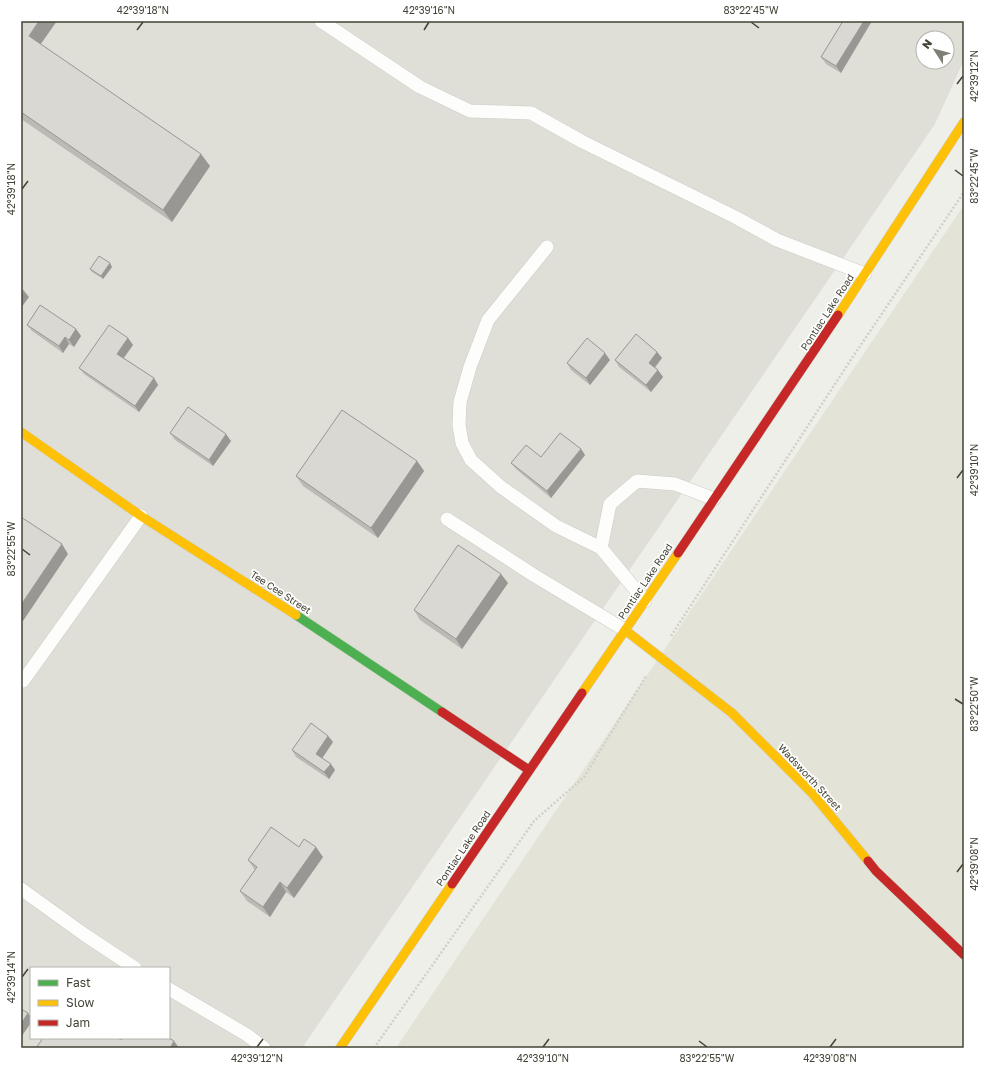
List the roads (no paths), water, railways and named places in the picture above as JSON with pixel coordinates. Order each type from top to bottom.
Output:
[{"type":"street","name":"Pontiac Lake Road","points":[[340,1048],[714,499],[964,122]]},
{"type":"street","name":"Tee Cee Street","points":[[21,432],[141,516],[283,606],[529,770]]},
{"type":"street","name":"Wadsworth Street","points":[[625,630],[738,718],[812,793],[876,870],[964,955]]},
{"type":"lane","points":[[322,21],[420,87],[470,111],[531,113],[583,142],[777,240],[864,274]]},
{"type":"lane","points":[[547,247],[488,320],[470,366],[460,402],[460,431],[462,443],[471,460],[501,487],[556,526],[601,548],[645,601]]},
{"type":"lane","points":[[601,548],[610,504],[636,481],[675,484],[714,499]]},
{"type":"lane","points":[[22,681],[141,516]]},
{"type":"lane","points":[[447,520],[535,576],[625,630]]},
{"type":"lane","points":[[21,889],[85,935],[133,967]]},
{"type":"lane","points":[[170,991],[247,1036],[264,1048]]}]
